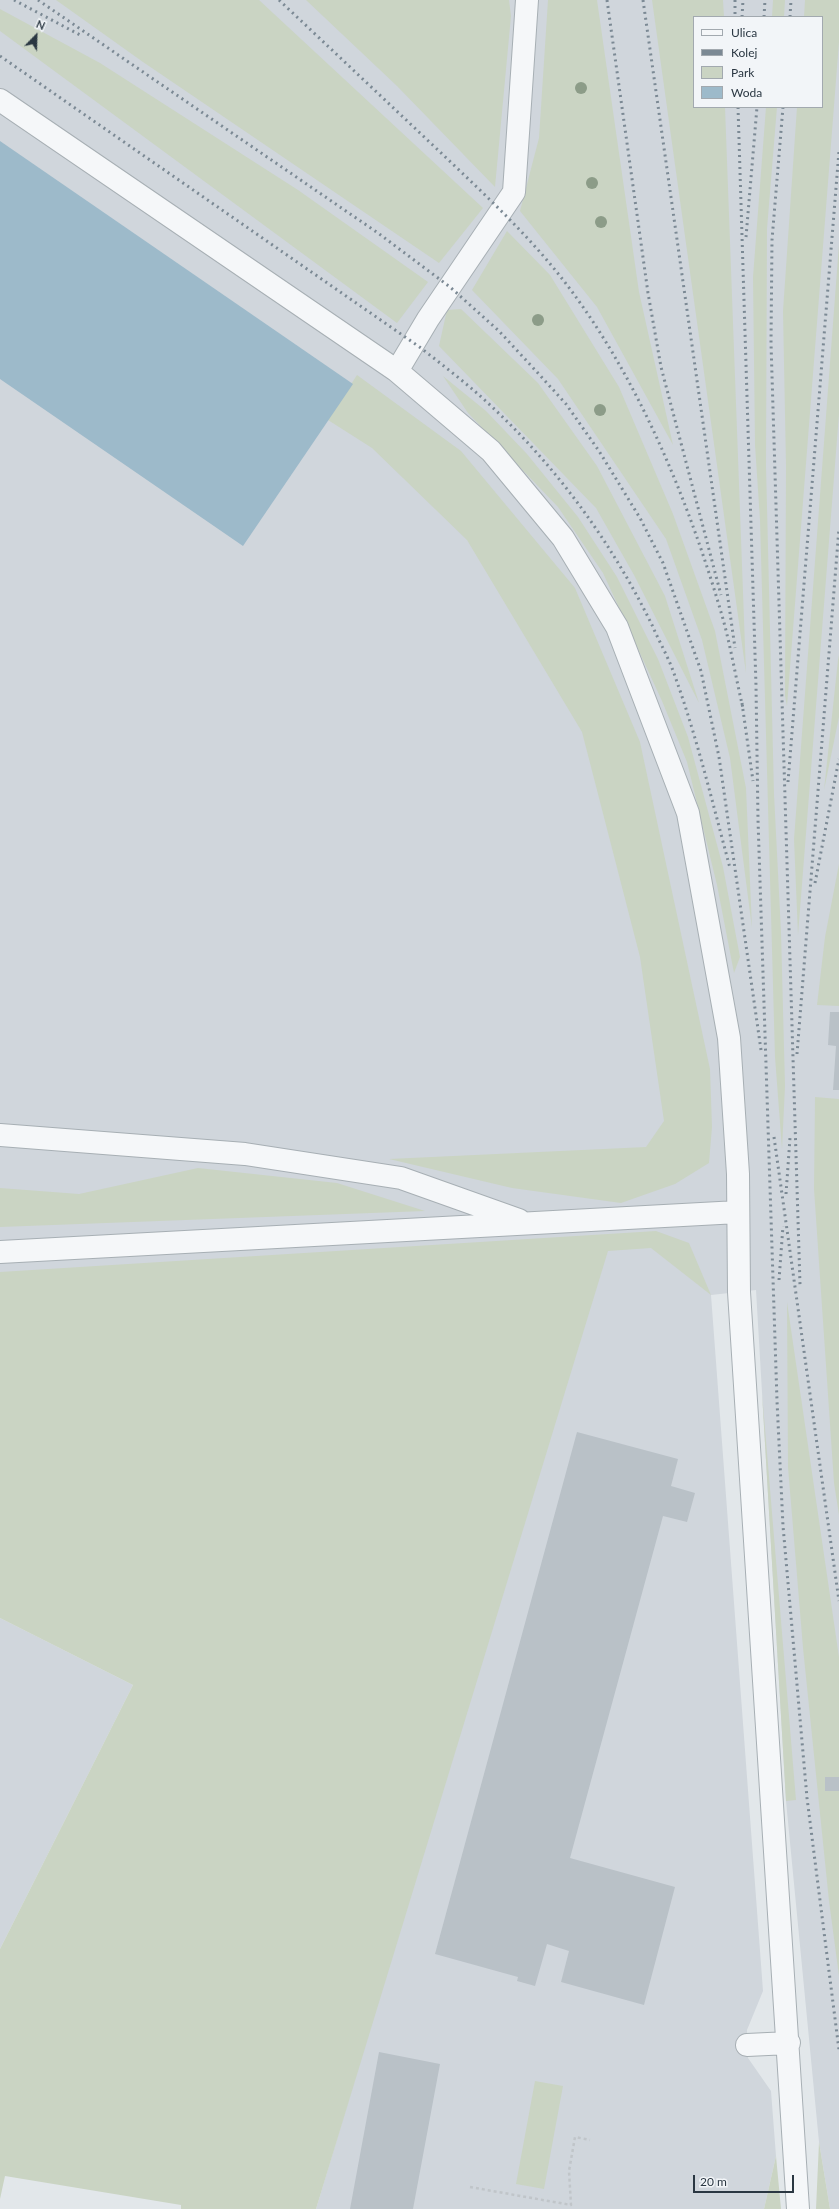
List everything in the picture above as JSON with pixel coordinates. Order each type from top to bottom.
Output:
[{"type":"lane","points":[[397,371],[428,319],[514,192],[527,0]]},
{"type":"lane","points":[[0,100],[397,371],[491,451],[563,538],[617,627],[688,813],[729,1038],[738,1174],[739,1292],[789,2043],[798,2209]]},
{"type":"lane","points":[[0,1134],[245,1154],[401,1178],[528,1224]]},
{"type":"lane","points":[[0,1252],[738,1212]]},
{"type":"lane","points":[[747,2045],[789,2043]]},
{"type":"path","points":[[470,2187],[571,2205],[569,2171],[575,2138],[590,2140]]},
{"type":"shaded area","points":[[0,0],[839,0],[839,2209],[830,2209],[819,2142],[786,1801],[756,1290],[711,1295],[763,1991],[747,2030],[748,2058],[771,2091],[776,2156],[764,2209],[316,2209],[377,2005],[0,1286]]},
{"type":"shaded area","points":[[0,1618],[133,1685],[0,1949]]},
{"type":"green space","points":[[56,0],[259,0],[483,208],[439,263],[143,62]]},
{"type":"green space","points":[[306,0],[509,0],[511,16],[495,187],[397,86]]},
{"type":"green space","points":[[548,0],[597,0],[639,292],[673,445],[597,307],[520,211],[539,138]]},
{"type":"green space","points":[[652,0],[723,0],[724,16],[693,16],[693,108],[725,108],[746,673]]},
{"type":"green space","points":[[773,0],[785,0],[784,16],[772,16]]},
{"type":"green space","points":[[805,0],[839,0],[839,42],[787,706],[785,696],[786,466],[783,311],[797,108],[823,108],[823,16],[804,16]]},
{"type":"green space","points":[[0,9],[100,63],[298,190],[428,282],[397,323],[0,31]]},
{"type":"green space","points":[[766,108],[777,108],[767,229],[766,466],[774,794],[781,932],[785,1086],[782,1149],[775,1057],[760,520],[755,445],[753,277]]},
{"type":"green space","points":[[507,231],[550,275],[619,387],[673,514],[715,631],[746,788],[752,928],[730,758],[702,640],[666,539],[558,379],[472,290]]},
{"type":"green space","points":[[839,244],[839,414],[798,935],[794,839]]},
{"type":"green space","points":[[461,309],[538,383],[597,466],[665,596],[699,703],[634,575],[596,508],[439,346],[447,310]]},
{"type":"green space","points":[[357,375],[461,451],[575,588],[640,742],[710,1069],[712,1127],[709,1163],[675,1184],[621,1203],[512,1188],[389,1159],[646,1147],[664,1121],[640,957],[582,732],[467,540],[372,448],[328,420]]},
{"type":"green space","points":[[443,376],[486,411],[527,454],[578,517],[617,577],[658,659],[688,737],[723,867],[740,957],[734,973],[717,885],[687,762],[662,701],[603,573],[558,507],[468,413]]},
{"type":"green space","points":[[839,655],[839,717],[824,790],[838,660]]},
{"type":"green space","points":[[839,864],[839,1006],[817,1005],[825,937]]},
{"type":"green space","points":[[815,1097],[839,1099],[839,1515],[834,1483],[814,1189]]},
{"type":"green space","points":[[198,1168],[337,1183],[425,1211],[0,1227],[0,1188],[79,1194]]},
{"type":"green space","points":[[656,1231],[689,1243],[711,1295],[651,1248],[608,1251],[316,2209],[181,2209],[181,2205],[5,2176],[0,2199],[0,1949],[133,1685],[0,1618],[0,1272]]},
{"type":"green space","points":[[787,1302],[839,1657],[839,1976],[829,1901],[803,1648],[788,1467]]},
{"type":"green space","points":[[762,1393],[796,1800],[786,1801]]},
{"type":"green space","points":[[535,2081],[563,2086],[544,2189],[516,2184]]},
{"type":"green space","points":[[819,2142],[830,2209],[816,2209]]},
{"type":"green space","points":[[776,2156],[781,2209],[764,2209]]},
{"type":"water","points":[[0,141],[353,384],[243,546],[0,379]]},
{"type":"building","points":[[830,1012],[839,1012],[839,1090],[833,1090],[836,1046],[828,1045]]},
{"type":"building","points":[[577,1432],[678,1459],[671,1486],[695,1493],[687,1522],[663,1516],[570,1858],[675,1887],[644,2005],[561,1982],[569,1951],[547,1944],[535,1986],[517,1981],[518,1977],[435,1954]]},
{"type":"building","points":[[825,1777],[839,1777],[839,1791],[825,1791]]},
{"type":"building","points":[[379,2052],[440,2064],[413,2209],[350,2209]]},
{"type":"railway","points":[[14,0],[82,36]]},
{"type":"railway","points":[[38,0],[378,233],[450,287],[499,331],[566,404],[599,451],[640,518],[663,563],[701,671],[719,757],[761,1050]]},
{"type":"railway","points":[[279,0],[505,215],[537,249],[567,285],[593,322],[618,362],[640,403],[678,488],[695,532],[723,619],[743,708]]},
{"type":"railway","points":[[607,0],[648,293],[661,367],[721,595]]},
{"type":"railway","points":[[643,0],[735,648]]},
{"type":"railway","points":[[735,0],[735,16]]},
{"type":"railway","points":[[742,16],[743,0]]},
{"type":"railway","points":[[764,16],[765,0]]},
{"type":"railway","points":[[790,16],[791,0]]},
{"type":"railway","points":[[0,56],[421,348],[479,395],[530,446],[554,473],[598,531],[652,625],[672,668],[681,693],[696,742],[730,868]]},
{"type":"railway","points":[[738,108],[756,686],[758,820],[777,1401],[783,1526],[807,1798],[839,2050]]},
{"type":"railway","points":[[746,237],[757,108]]},
{"type":"railway","points":[[783,108],[772,240],[771,343],[800,1285]]},
{"type":"railway","points":[[788,782],[839,151]]},
{"type":"railway","points":[[797,1054],[839,528]]},
{"type":"railway","points":[[742,703],[753,781]]},
{"type":"railway","points":[[815,883],[839,759]]},
{"type":"railway","points":[[774,1137],[839,1601]]},
{"type":"railway","points":[[786,1194],[790,1138]]},
{"type":"railway","points":[[779,1280],[783,1226]]}]
